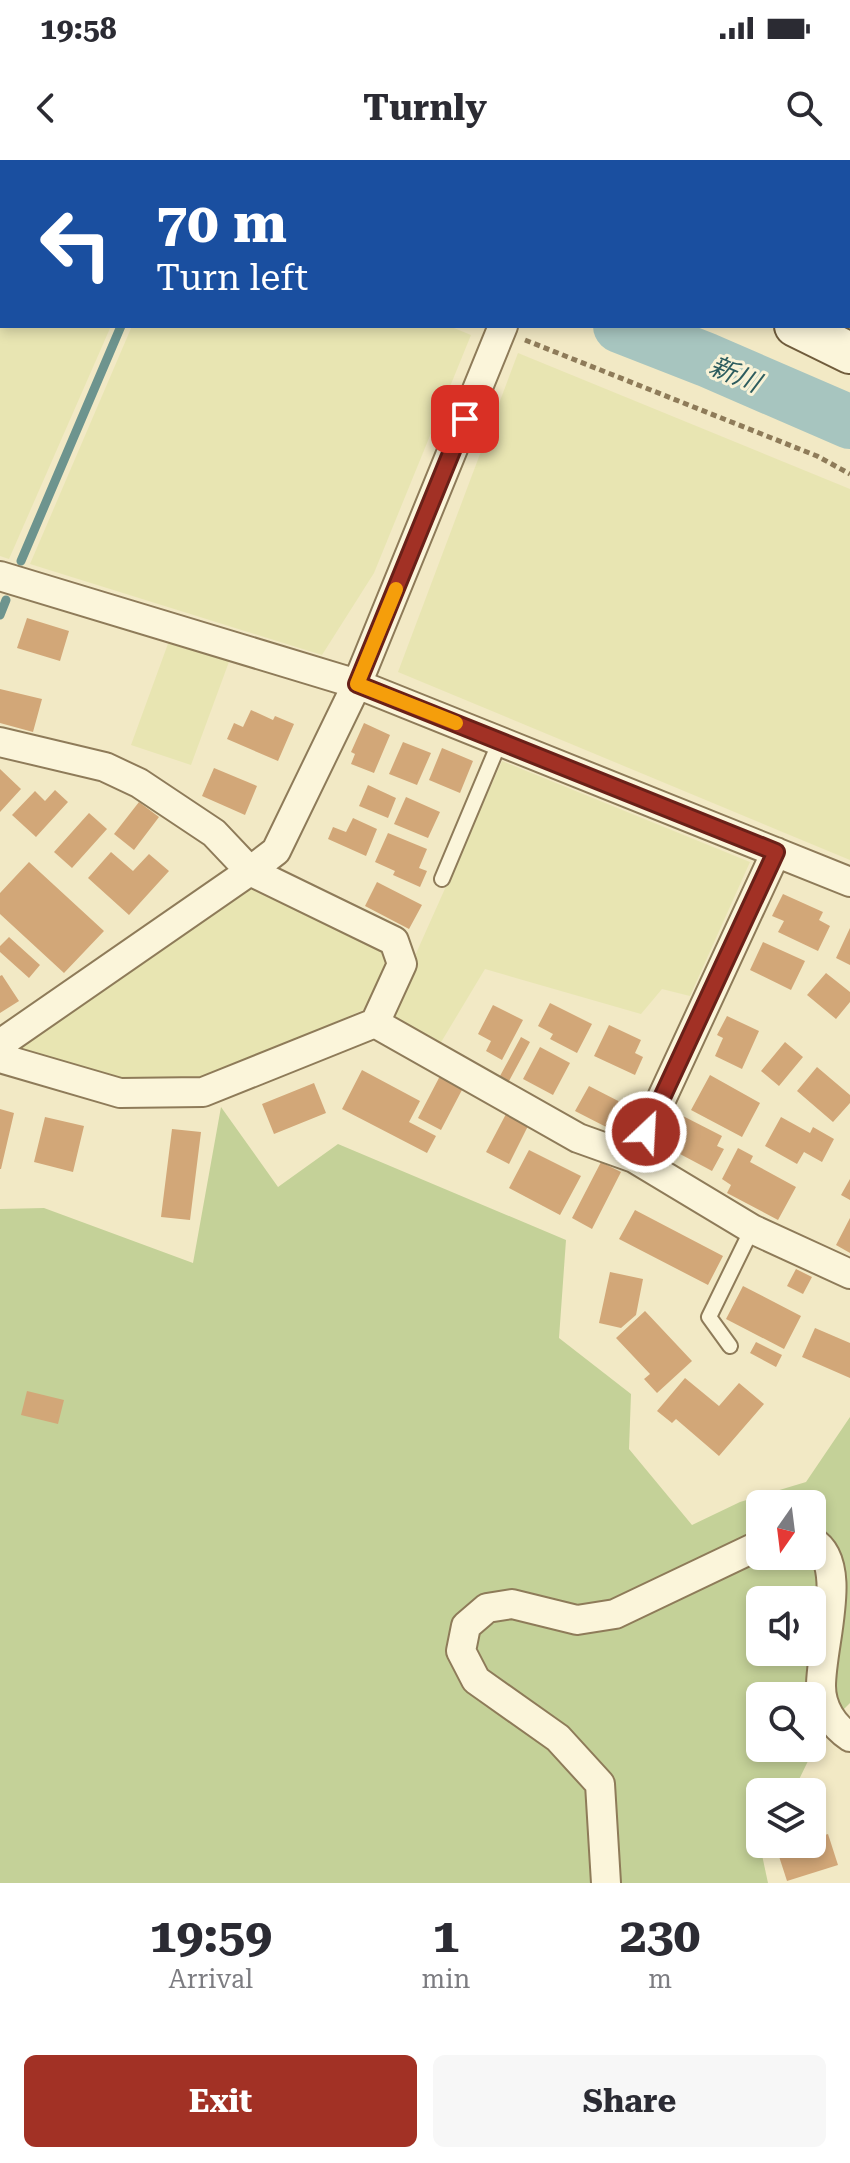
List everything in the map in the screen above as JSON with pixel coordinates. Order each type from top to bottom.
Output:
[{"type":"main road","points":[[799,328],[850,353]]},
{"type":"street","points":[[0,1044],[276,851],[357,684],[502,328]]},
{"type":"street","points":[[0,576],[357,684],[850,882]]},
{"type":"street","points":[[0,742],[105,767],[139,783],[214,833],[250,871],[394,941],[402,964],[375,1023],[203,1092],[120,1093],[0,1058]]},
{"type":"street","points":[[634,1158],[776,852]]},
{"type":"street","points":[[375,1023],[578,1138],[634,1158],[752,1229],[850,1274]]},
{"type":"street","points":[[826,1550],[838,1563],[843,1586],[821,1686],[825,1712],[850,1737]]},
{"type":"street","points":[[606,1883],[600,1784],[558,1738],[476,1680],[461,1651],[466,1626],[487,1608],[512,1604],[577,1620],[615,1614],[746,1552]]},
{"type":"lane","points":[[442,879],[500,741]]},
{"type":"lane","points":[[730,1346],[709,1317],[752,1229]]},
{"type":"path","points":[[502,328],[817,456],[850,474]]},
{"type":"shaded area","points":[[0,328],[110,328],[9,559],[0,556]]},
{"type":"shaded area","points":[[131,328],[454,328],[471,335],[374,573],[322,655],[30,564]]},
{"type":"shaded area","points":[[518,353],[850,489],[850,860],[398,672]]},
{"type":"shaded area","points":[[169,641],[230,659],[191,765],[131,745]]},
{"type":"shaded area","points":[[502,761],[750,862],[690,996],[662,989],[641,1014],[485,969],[440,1044],[389,1014]]},
{"type":"shaded area","points":[[258,882],[390,956],[370,1007],[199,1081],[136,1082],[13,1051]]},
{"type":"green space","points":[[221,1107],[278,1187],[338,1144],[566,1240],[559,1338],[631,1394],[629,1449],[692,1525],[746,1500],[746,1570],[826,1570],[826,1490],[780,1490],[806,1482],[850,1417],[850,1703],[826,1727],[826,1682],[746,1682],[746,1762],[808,1762],[800,1778],[746,1778],[746,1858],[763,1858],[768,1883],[0,1883],[0,1209],[44,1208],[193,1263]]},
{"type":"building","points":[[27,618],[69,631],[60,661],[17,648]]},
{"type":"building","points":[[0,689],[42,699],[33,732],[0,723]]},
{"type":"building","points":[[251,710],[273,720],[275,716],[294,724],[278,761],[227,739],[234,723],[243,727]]},
{"type":"building","points":[[364,723],[390,735],[374,773],[351,764],[355,754],[351,752]]},
{"type":"building","points":[[403,742],[431,753],[417,785],[389,774]]},
{"type":"building","points":[[442,748],[473,761],[460,793],[429,780]]},
{"type":"building","points":[[214,768],[257,786],[245,815],[202,796]]},
{"type":"building","points":[[0,769],[21,789],[0,812]]},
{"type":"building","points":[[368,785],[396,798],[388,818],[359,806]]},
{"type":"building","points":[[55,790],[68,802],[36,837],[12,815],[35,791],[45,801]]},
{"type":"building","points":[[406,797],[440,812],[428,838],[394,824]]},
{"type":"building","points":[[139,802],[159,817],[134,850],[114,834]]},
{"type":"building","points":[[89,813],[107,829],[72,868],[54,852]]},
{"type":"building","points":[[353,818],[377,829],[366,856],[328,839],[333,827],[346,832]]},
{"type":"building","points":[[388,833],[427,849],[419,868],[427,871],[420,887],[393,875],[395,871],[375,862]]},
{"type":"building","points":[[111,852],[133,871],[149,854],[169,871],[129,915],[88,878]]},
{"type":"building","points":[[29,862],[104,931],[64,973],[0,914],[0,893]]},
{"type":"building","points":[[377,882],[422,905],[409,929],[365,906]]},
{"type":"building","points":[[783,894],[823,912],[819,920],[830,926],[818,951],[778,932],[784,921],[772,916]]},
{"type":"building","points":[[850,928],[850,965],[836,958]]},
{"type":"building","points":[[9,937],[40,965],[29,978],[0,952],[0,946]]},
{"type":"building","points":[[763,942],[805,961],[791,990],[750,970]]},
{"type":"building","points":[[826,973],[850,992],[850,1002],[836,1019],[807,995]]},
{"type":"building","points":[[0,976],[19,1001],[0,1013]]},
{"type":"building","points":[[550,1003],[592,1024],[577,1053],[550,1039],[553,1034],[538,1026]]},
{"type":"building","points":[[493,1005],[523,1020],[502,1060],[486,1051],[491,1041],[478,1034]]},
{"type":"building","points":[[727,1016],[759,1031],[742,1069],[715,1056],[723,1038],[717,1035]]},
{"type":"building","points":[[609,1025],[641,1040],[635,1053],[643,1057],[635,1075],[594,1056]]},
{"type":"building","points":[[521,1037],[530,1042],[509,1081],[500,1076]]},
{"type":"building","points":[[785,1042],[803,1057],[779,1086],[761,1071]]},
{"type":"building","points":[[540,1047],[570,1063],[553,1095],[523,1079]]},
{"type":"building","points":[[817,1067],[850,1095],[850,1103],[833,1122],[797,1091]]},
{"type":"building","points":[[362,1070],[420,1101],[409,1122],[436,1136],[427,1153],[342,1109]]},
{"type":"building","points":[[710,1075],[760,1103],[742,1137],[691,1110]]},
{"type":"building","points":[[440,1076],[463,1088],[441,1130],[418,1118]]},
{"type":"building","points":[[314,1083],[326,1113],[274,1134],[262,1104]]},
{"type":"building","points":[[589,1086],[628,1106],[614,1131],[575,1111]]},
{"type":"building","points":[[0,1109],[14,1113],[1,1169],[0,1169]]},
{"type":"building","points":[[506,1114],[528,1126],[509,1164],[486,1152]]},
{"type":"building","points":[[679,1114],[722,1136],[717,1146],[724,1149],[712,1171],[680,1154],[684,1146],[667,1137]]},
{"type":"building","points":[[45,1117],[84,1126],[73,1172],[34,1162]]},
{"type":"building","points":[[781,1117],[810,1133],[813,1127],[834,1139],[822,1162],[804,1152],[797,1164],[765,1146]]},
{"type":"building","points":[[172,1129],[201,1132],[190,1220],[161,1217]]},
{"type":"building","points":[[738,1148],[753,1156],[750,1162],[796,1187],[778,1220],[727,1193],[731,1185],[722,1179]]},
{"type":"building","points":[[529,1150],[581,1176],[560,1215],[509,1188]]},
{"type":"building","points":[[601,1162],[621,1172],[592,1229],[572,1218]]},
{"type":"building","points":[[850,1179],[850,1200],[841,1195]]},
{"type":"building","points":[[635,1210],[723,1256],[708,1285],[619,1239]]},
{"type":"building","points":[[850,1218],[850,1253],[836,1245]]},
{"type":"building","points":[[796,1269],[812,1277],[803,1294],[787,1286]]},
{"type":"building","points":[[610,1272],[643,1279],[636,1315],[621,1328],[599,1323]]},
{"type":"building","points":[[743,1286],[801,1316],[784,1349],[726,1319]]},
{"type":"building","points":[[645,1311],[692,1361],[657,1393],[644,1379],[650,1374],[616,1338]]},
{"type":"building","points":[[815,1328],[850,1343],[850,1378],[802,1357]]},
{"type":"building","points":[[756,1342],[782,1355],[776,1367],[750,1353]]},
{"type":"building","points":[[685,1378],[719,1406],[739,1383],[764,1404],[719,1456],[676,1419],[672,1423],[657,1411]]},
{"type":"building","points":[[27,1391],[64,1400],[58,1424],[21,1415]]},
{"type":"building","points":[[826,1835],[838,1865],[787,1881],[780,1858],[826,1858]]},
{"type":"waterway","points":[[21,561],[120,328]]},
{"type":"waterway","name":"新川","points":[[625,328],[850,422]]},
{"type":"waterway","points":[[0,615],[6,600]]},
{"type":"slow traffic","points":[[396,589],[357,684],[456,723]]},
{"type":"route","points":[[465,419],[357,684],[776,852],[646,1132]]}]
